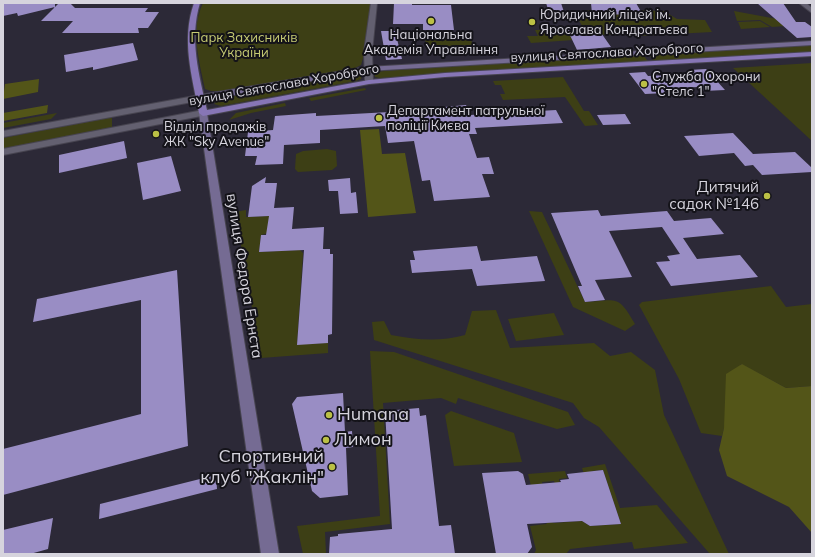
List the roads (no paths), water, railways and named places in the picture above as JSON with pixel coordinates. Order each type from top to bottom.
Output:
[{"type":"main road","name":"вулиця Федора Ернста","points":[[197,3],[192,15],[190,44],[202,113]]},
{"type":"main road","name":"вулиця Святослава Хороброго","points":[[202,113],[369,82],[445,75],[812,54]]},
{"type":"street","points":[[369,82],[367,69],[368,52],[374,3]]},
{"type":"street","points":[[802,3],[812,12]]},
{"type":"street","name":"вулиця Святослава Хороброго","points":[[3,134],[367,69],[812,43]]},
{"type":"street","name":"вулиця Святослава Хороброго","points":[[3,152],[202,113]]},
{"type":"street","name":"вулиця Федора Ернста","points":[[202,113],[270,554]]},
{"type":"place","name":"Національна Академія Управління","points":[[431,21]]},
{"type":"place","name":"Юридичний ліцей ім. Ярослава Кондратьєва","points":[[532,22]]},
{"type":"place","name":"Служба Охорони \"Стелс 1\"","points":[[644,84]]},
{"type":"place","name":"Департамент патрульної поліції Києва","points":[[379,118]]},
{"type":"place","name":"Відділ продажів ЖК \"Sky Avenue\"","points":[[156,134]]},
{"type":"place","name":"Дитячий садок №146","points":[[767,196]]},
{"type":"place","name":"Humana","points":[[329,415]]},
{"type":"place","name":"Лимон","points":[[326,440]]},
{"type":"place","name":"Спортивний клуб \"Жаклін\"","points":[[332,467]]},
{"type":"park label","name":"Парк Захисників України","points":[[244,46]]}]
